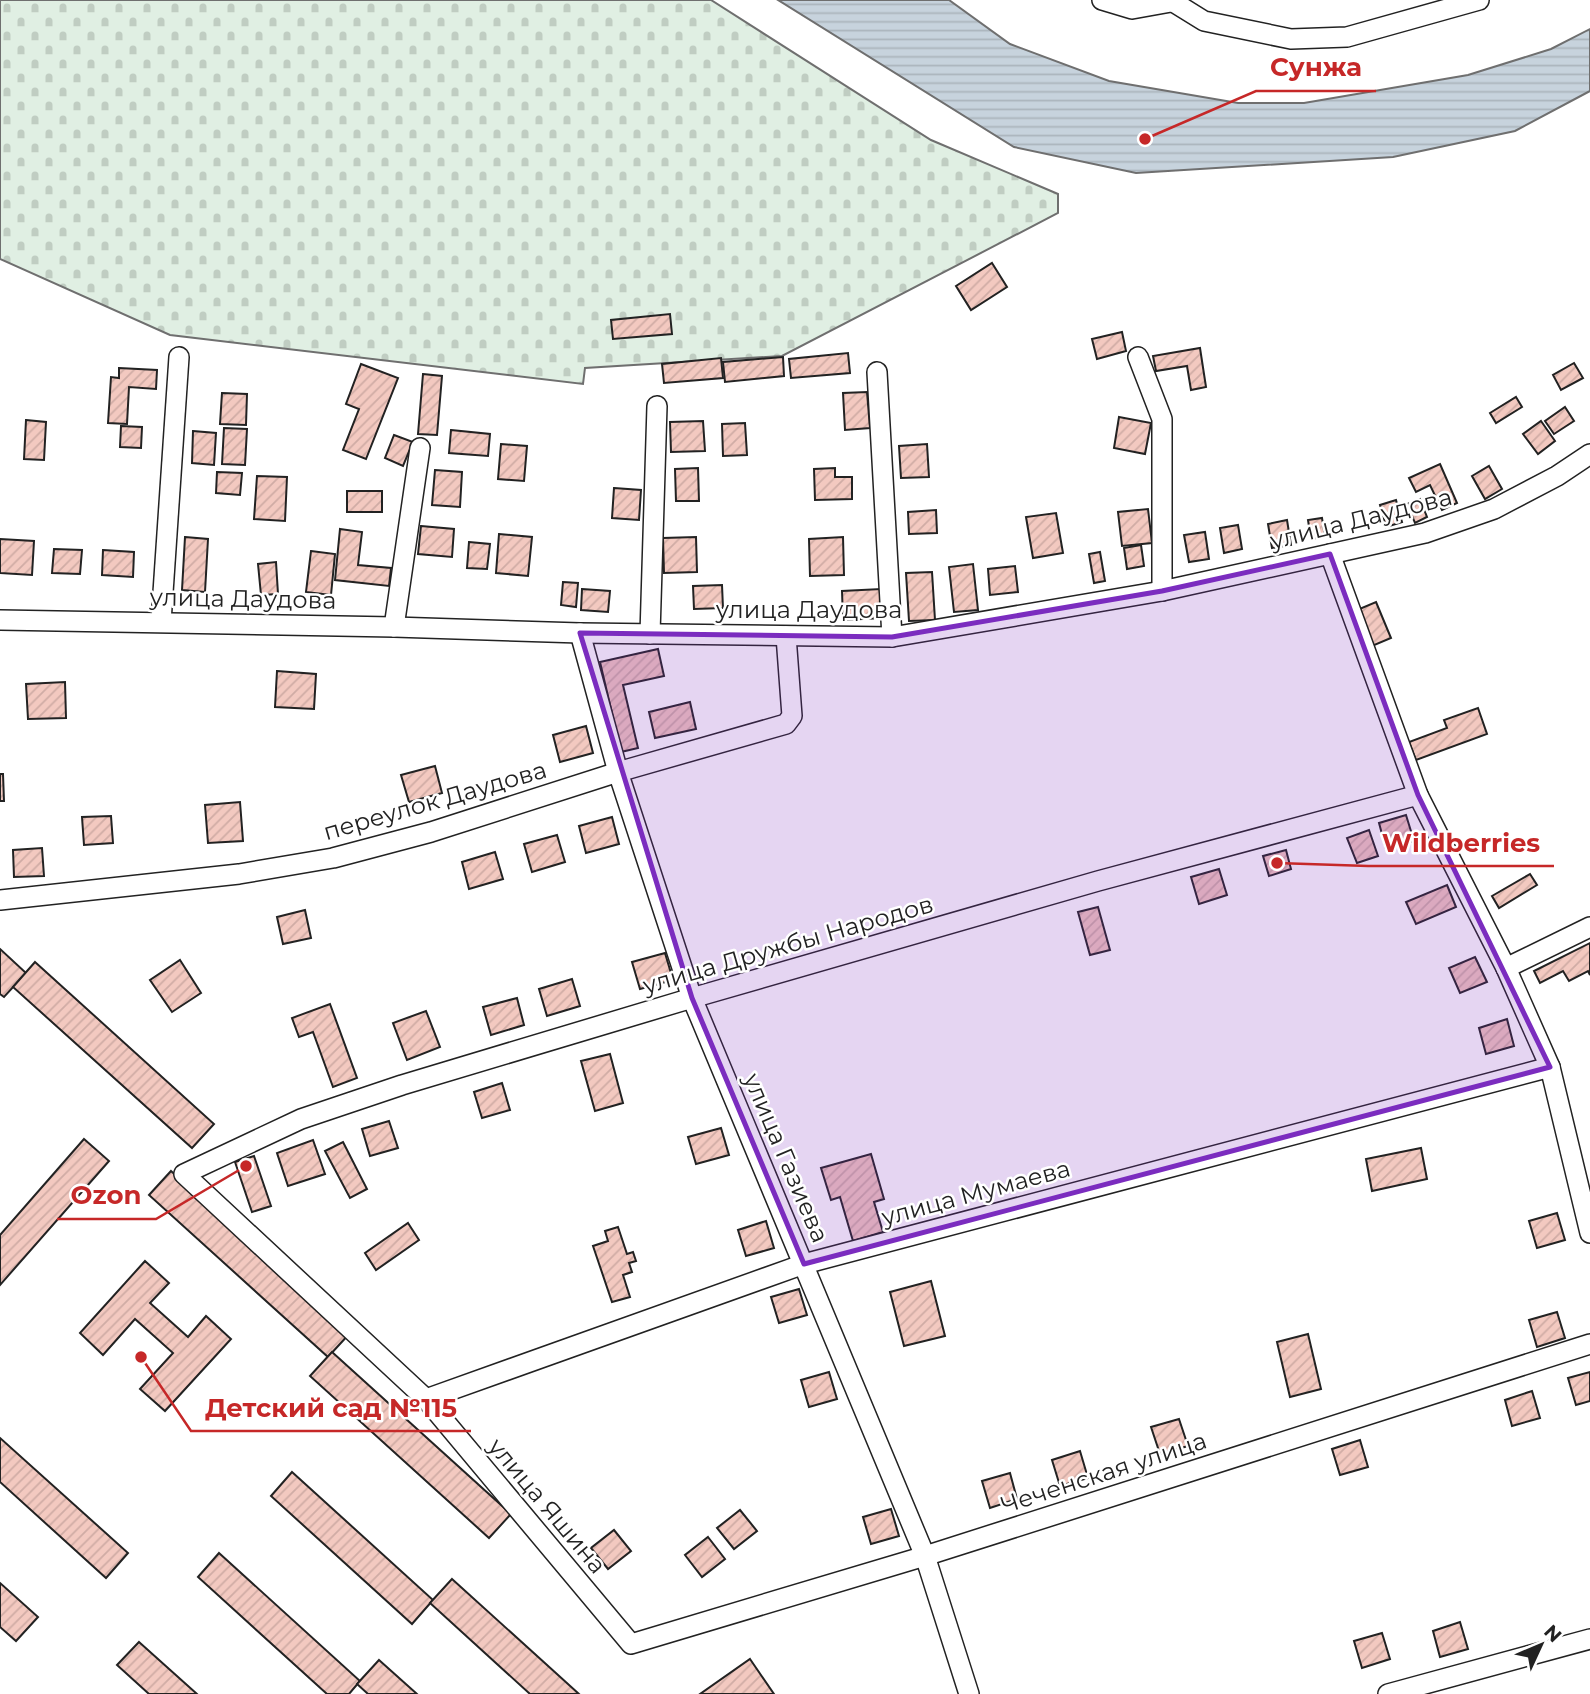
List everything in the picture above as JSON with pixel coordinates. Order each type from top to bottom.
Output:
[{"type":"street","points":[[1102,0],[1132,9],[1171,1],[1204,21],[1291,39],[1347,37],[1479,0]]},
{"type":"street","points":[[161,622],[179,357]]},
{"type":"street","points":[[1138,357],[1162,419],[1162,591]]},
{"type":"street","points":[[877,372],[892,637]]},
{"type":"street","points":[[650,634],[657,406]]},
{"type":"street","points":[[394,627],[420,448]]},
{"type":"street","name":"улица Даудова","points":[[0,620],[892,637],[1162,591],[1425,533],[1494,509],[1557,476],[1590,454]]},
{"type":"street","points":[[1330,554],[1418,795],[1506,968],[1550,1067],[1590,1233]]},
{"type":"street","name":"улица Газиева","points":[[580,633],[618,772],[692,998],[925,1556],[969,1694]]},
{"type":"street","name":"переулок Даудова","points":[[0,900],[239,874],[333,858],[431,832],[618,772],[790,722],[792,716],[786,636]]},
{"type":"street","name":"улица Дружбы Народов","points":[[184,1174],[301,1119],[402,1086],[692,998],[1098,881],[1418,795]]},
{"type":"street","points":[[1506,968],[1590,927]]},
{"type":"street","name":"улица Мумаева","points":[[426,1399],[804,1264],[1550,1067]]},
{"type":"street","name":"улица Яшина","points":[[184,1174],[426,1399],[631,1644]]},
{"type":"street","name":"Чеченская улица","points":[[631,1644],[925,1556],[1590,1344]]},
{"type":"street","points":[[1388,1694],[1590,1639]]},
{"type":"highlighted area","points":[[1330,554],[1418,795],[1550,1067],[804,1264],[692,998],[580,633],[892,637],[1162,591]]},
{"type":"green space","points":[[0,0],[711,0],[931,140],[1058,194],[1058,213],[782,356],[585,368],[583,384],[170,335],[0,259]]},
{"type":"shaded area","points":[[778,0],[949,0],[1010,44],[1109,81],[1238,103],[1304,103],[1468,75],[1551,49],[1590,29],[1590,91],[1515,131],[1393,157],[1136,173],[1014,147]]},
{"type":"building","points":[[992,263],[1007,287],[971,310],[956,286]]},
{"type":"building","points":[[670,314],[672,334],[613,339],[611,320]]},
{"type":"building","points":[[1122,332],[1126,351],[1097,359],[1092,339]]},
{"type":"building","points":[[1200,348],[1206,387],[1191,390],[1187,366],[1156,371],[1153,356]]},
{"type":"building","points":[[848,353],[850,373],[791,378],[789,359]]},
{"type":"building","points":[[783,357],[784,376],[725,382],[723,362]]},
{"type":"building","points":[[721,358],[723,378],[664,383],[662,364]]},
{"type":"building","points":[[1574,363],[1583,378],[1561,390],[1553,375]]},
{"type":"building","points":[[361,364],[398,378],[366,459],[343,450],[359,409],[346,404]]},
{"type":"building","points":[[119,368],[157,370],[156,389],[129,387],[127,424],[108,423],[111,377],[119,378]]},
{"type":"building","points":[[423,374],[442,376],[437,435],[418,434]]},
{"type":"building","points":[[867,392],[870,428],[845,430],[843,393]]},
{"type":"building","points":[[222,393],[247,394],[246,425],[220,424]]},
{"type":"building","points":[[1516,397],[1522,407],[1496,423],[1490,413]]},
{"type":"building","points":[[1565,407],[1574,421],[1554,434],[1545,421]]},
{"type":"building","points":[[1119,417],[1151,423],[1145,454],[1114,448]]},
{"type":"building","points":[[26,420],[46,422],[44,460],[24,459]]},
{"type":"building","points":[[703,421],[705,451],[671,452],[670,422]]},
{"type":"building","points":[[1541,421],[1555,441],[1538,454],[1523,434]]},
{"type":"building","points":[[745,423],[747,455],[723,456],[722,424]]},
{"type":"building","points":[[121,426],[142,427],[141,448],[120,447]]},
{"type":"building","points":[[224,428],[247,429],[245,465],[222,464]]},
{"type":"building","points":[[451,430],[490,434],[488,456],[449,453]]},
{"type":"building","points":[[193,431],[216,433],[214,465],[192,463]]},
{"type":"building","points":[[394,435],[413,442],[403,466],[385,458]]},
{"type":"building","points":[[501,444],[527,446],[524,481],[498,479]]},
{"type":"building","points":[[927,444],[929,477],[901,478],[899,446]]},
{"type":"building","points":[[1440,464],[1457,503],[1442,510],[1430,485],[1416,492],[1409,478]]},
{"type":"building","points":[[1489,466],[1502,489],[1485,499],[1472,476]]},
{"type":"building","points":[[698,468],[699,501],[676,501],[675,469]]},
{"type":"building","points":[[835,468],[835,477],[852,477],[852,499],[815,500],[814,469]]},
{"type":"building","points":[[435,470],[462,472],[460,507],[432,505]]},
{"type":"building","points":[[217,472],[242,473],[240,495],[216,493]]},
{"type":"building","points":[[257,476],[287,477],[285,521],[254,519]]},
{"type":"building","points":[[614,488],[641,490],[639,520],[612,518]]},
{"type":"building","points":[[347,491],[382,491],[382,512],[347,512]]},
{"type":"building","points":[[1420,499],[1427,517],[1415,523],[1407,504]]},
{"type":"building","points":[[1396,500],[1402,522],[1386,527],[1380,505]]},
{"type":"building","points":[[1148,509],[1152,543],[1122,546],[1118,512]]},
{"type":"building","points":[[936,510],[937,533],[909,534],[908,512]]},
{"type":"building","points":[[1056,513],[1063,553],[1033,558],[1026,517]]},
{"type":"building","points":[[1322,518],[1325,537],[1311,539],[1308,520]]},
{"type":"building","points":[[1287,520],[1291,545],[1272,548],[1268,524]]},
{"type":"building","points":[[1238,525],[1242,549],[1224,553],[1220,528]]},
{"type":"building","points":[[421,526],[454,529],[452,557],[418,554]]},
{"type":"building","points":[[340,529],[362,532],[358,565],[391,568],[389,586],[335,580]]},
{"type":"building","points":[[1205,532],[1209,559],[1189,562],[1184,535]]},
{"type":"building","points":[[499,534],[532,537],[528,576],[496,573]]},
{"type":"building","points":[[185,537],[208,539],[205,592],[182,590]]},
{"type":"building","points":[[696,537],[697,572],[664,573],[663,538]]},
{"type":"building","points":[[843,537],[844,575],[810,576],[809,539]]},
{"type":"building","points":[[0,539],[34,541],[32,575],[0,573]]},
{"type":"building","points":[[469,542],[490,544],[487,569],[467,568]]},
{"type":"building","points":[[1141,545],[1144,566],[1127,569],[1124,548]]},
{"type":"building","points":[[54,549],[82,550],[80,574],[52,573]]},
{"type":"building","points":[[103,550],[134,552],[133,577],[102,575]]},
{"type":"building","points":[[311,551],[335,554],[331,595],[306,592]]},
{"type":"building","points":[[1100,552],[1105,581],[1094,583],[1089,554]]},
{"type":"building","points":[[276,562],[278,594],[261,595],[258,564]]},
{"type":"building","points":[[973,564],[978,610],[954,612],[949,567]]},
{"type":"building","points":[[1015,566],[1018,592],[990,595],[988,569]]},
{"type":"building","points":[[932,572],[935,620],[909,621],[906,573]]},
{"type":"building","points":[[563,582],[578,583],[576,607],[561,605]]},
{"type":"building","points":[[722,585],[723,608],[694,609],[693,586]]},
{"type":"building","points":[[582,589],[610,591],[608,612],[581,610]]},
{"type":"building","points":[[881,589],[883,618],[843,620],[842,591]]},
{"type":"building","points":[[1376,602],[1391,638],[1372,646],[1357,610]]},
{"type":"building","points":[[658,649],[664,676],[623,685],[638,748],[621,752],[600,662]]},
{"type":"building","points":[[277,671],[316,674],[314,709],[275,707]]},
{"type":"building","points":[[65,682],[66,718],[28,719],[26,684]]},
{"type":"building","points":[[690,702],[696,729],[655,738],[649,712]]},
{"type":"building","points":[[1478,708],[1487,734],[1416,760],[1409,742],[1447,728],[1444,720]]},
{"type":"building","points":[[586,726],[593,753],[560,762],[553,735]]},
{"type":"building","points":[[435,766],[442,793],[409,802],[401,775]]},
{"type":"building","points":[[0,774],[3,774],[4,801],[0,801]]},
{"type":"building","points":[[240,802],[243,841],[208,843],[205,805]]},
{"type":"building","points":[[1406,815],[1414,841],[1386,849],[1379,823]]},
{"type":"building","points":[[111,816],[113,843],[84,845],[82,817]]},
{"type":"building","points":[[612,817],[619,844],[586,853],[579,826]]},
{"type":"building","points":[[1369,830],[1378,856],[1357,863],[1347,838]]},
{"type":"building","points":[[557,835],[565,862],[532,872],[524,844]]},
{"type":"building","points":[[42,848],[44,876],[14,877],[13,850]]},
{"type":"building","points":[[1286,850],[1291,869],[1269,876],[1263,856]]},
{"type":"building","points":[[495,852],[503,879],[469,889],[462,862]]},
{"type":"building","points":[[1219,869],[1227,895],[1199,904],[1191,877]]},
{"type":"building","points":[[1530,874],[1537,885],[1499,908],[1492,896]]},
{"type":"building","points":[[1447,885],[1456,907],[1416,924],[1406,902]]},
{"type":"building","points":[[1098,907],[1110,950],[1090,955],[1078,912]]},
{"type":"building","points":[[305,910],[311,938],[283,944],[277,917]]},
{"type":"building","points":[[1590,943],[1590,975],[1588,971],[1569,981],[1563,971],[1540,983],[1534,971]]},
{"type":"building","points":[[0,949],[26,973],[4,997],[0,994]]},
{"type":"building","points":[[665,953],[673,980],[640,989],[632,962]]},
{"type":"building","points":[[1475,957],[1487,982],[1460,993],[1449,968]]},
{"type":"building","points":[[180,960],[201,993],[172,1012],[150,980]]},
{"type":"building","points":[[35,962],[214,1124],[192,1148],[13,987]]},
{"type":"building","points":[[572,979],[580,1006],[547,1016],[539,989]]},
{"type":"building","points":[[517,998],[524,1025],[491,1035],[483,1007]]},
{"type":"building","points":[[330,1004],[357,1078],[333,1087],[313,1032],[299,1037],[292,1018]]},
{"type":"building","points":[[426,1011],[440,1047],[407,1060],[393,1023]]},
{"type":"building","points":[[1507,1019],[1514,1046],[1486,1054],[1479,1028]]},
{"type":"building","points":[[610,1054],[623,1103],[595,1111],[581,1061]]},
{"type":"building","points":[[502,1083],[510,1110],[482,1118],[474,1092]]},
{"type":"building","points":[[389,1121],[398,1148],[370,1156],[362,1129]]},
{"type":"building","points":[[721,1128],[729,1155],[696,1164],[688,1137]]},
{"type":"building","points":[[84,1139],[109,1161],[0,1285],[0,1235]]},
{"type":"building","points":[[313,1140],[325,1174],[288,1186],[277,1153]]},
{"type":"building","points":[[343,1142],[367,1189],[350,1198],[325,1151]]},
{"type":"building","points":[[1421,1148],[1427,1179],[1372,1191],[1366,1159]]},
{"type":"building","points":[[871,1154],[884,1199],[874,1202],[883,1232],[853,1241],[840,1197],[831,1200],[821,1168]]},
{"type":"building","points":[[254,1156],[271,1206],[252,1212],[235,1162]]},
{"type":"building","points":[[171,1171],[350,1333],[328,1357],[149,1195]]},
{"type":"building","points":[[1557,1213],[1565,1240],[1537,1248],[1529,1221]]},
{"type":"building","points":[[766,1221],[774,1248],[746,1256],[738,1230]]},
{"type":"building","points":[[408,1223],[419,1240],[376,1270],[365,1253]]},
{"type":"building","points":[[618,1227],[627,1254],[633,1252],[636,1261],[629,1263],[632,1272],[623,1275],[630,1297],[612,1302],[593,1246],[608,1241],[605,1231]]},
{"type":"building","points":[[145,1261],[169,1283],[150,1303],[188,1337],[206,1316],[231,1339],[165,1411],[140,1389],[173,1353],[135,1319],[103,1355],[80,1333]]},
{"type":"building","points":[[931,1281],[945,1336],[904,1346],[890,1292]]},
{"type":"building","points":[[799,1289],[807,1315],[779,1323],[771,1297]]},
{"type":"building","points":[[1557,1312],[1565,1338],[1537,1347],[1529,1320]]},
{"type":"building","points":[[1308,1334],[1321,1389],[1290,1397],[1277,1342]]},
{"type":"building","points":[[332,1352],[511,1514],[489,1538],[310,1376]]},
{"type":"building","points":[[829,1372],[837,1399],[809,1407],[801,1380]]},
{"type":"building","points":[[1590,1372],[1590,1401],[1576,1405],[1568,1378]]},
{"type":"building","points":[[1532,1391],[1540,1418],[1512,1426],[1505,1400]]},
{"type":"building","points":[[1179,1419],[1188,1446],[1160,1454],[1151,1427]]},
{"type":"building","points":[[0,1438],[128,1553],[106,1578],[0,1482]]},
{"type":"building","points":[[1360,1440],[1368,1467],[1340,1475],[1332,1449]]},
{"type":"building","points":[[1080,1451],[1088,1478],[1060,1486],[1052,1460]]},
{"type":"building","points":[[292,1472],[433,1600],[412,1624],[271,1496]]},
{"type":"building","points":[[1010,1473],[1017,1499],[990,1508],[982,1481]]},
{"type":"building","points":[[891,1509],[899,1536],[871,1544],[863,1517]]},
{"type":"building","points":[[740,1510],[757,1531],[734,1549],[717,1528]]},
{"type":"building","points":[[614,1530],[631,1551],[608,1569],[591,1548]]},
{"type":"building","points":[[708,1537],[725,1559],[702,1577],[685,1555]]},
{"type":"building","points":[[219,1553],[360,1681],[349,1694],[327,1694],[198,1577]]},
{"type":"building","points":[[452,1579],[579,1694],[530,1694],[430,1603]]},
{"type":"building","points":[[0,1583],[38,1617],[16,1641],[0,1627]]},
{"type":"building","points":[[1460,1622],[1468,1649],[1440,1657],[1433,1631]]},
{"type":"building","points":[[1382,1633],[1390,1659],[1362,1668],[1354,1641]]},
{"type":"building","points":[[139,1642],[197,1694],[149,1694],[117,1665]]},
{"type":"building","points":[[750,1659],[774,1694],[700,1694]]},
{"type":"building","points":[[379,1660],[417,1694],[368,1694],[357,1684]]},
{"type":"place","name":"Сунжа","points":[[1145,139]]},
{"type":"place","name":"Wildberries","points":[[1277,863]]},
{"type":"place","name":"Ozon","points":[[246,1166]]},
{"type":"place","name":"Детский сад №115","points":[[141,1357]]}]
